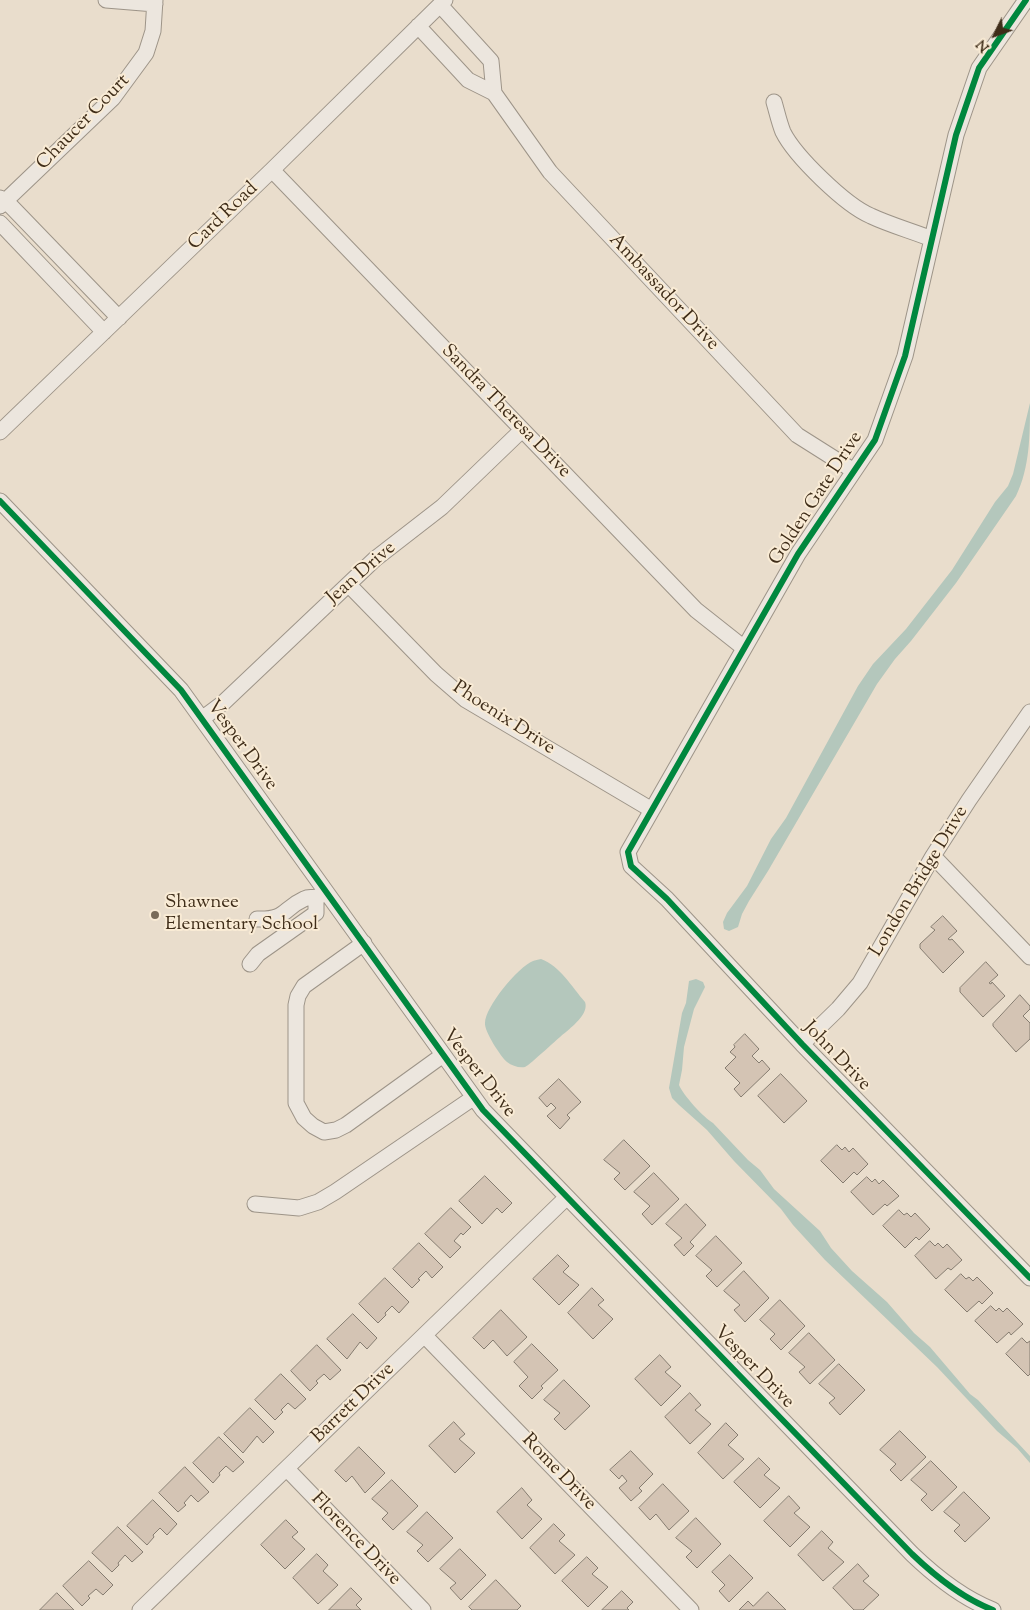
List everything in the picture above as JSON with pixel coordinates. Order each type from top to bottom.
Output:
[{"type":"street","points":[[106,0],[155,2]]},
{"type":"street","name":"Golden Gate Drive","points":[[628,852],[798,554],[875,440],[905,356],[956,135],[979,68],[1026,0]]},
{"type":"street","name":"Chaucer Court","points":[[2,202],[114,98],[146,53],[153,31],[155,2]]},
{"type":"street","name":"Card Road","points":[[0,432],[443,2]]},
{"type":"street","name":"Ambassador Drive","points":[[443,2],[491,61],[494,93]]},
{"type":"street","name":"Ambassador Drive","points":[[418,26],[468,80],[494,93],[550,172],[797,435],[854,470]]},
{"type":"street","points":[[774,102],[783,132],[791,145],[844,200],[869,216],[932,239]]},
{"type":"street","name":"Sandra Theresa Drive","points":[[272,170],[696,610],[744,648]]},
{"type":"street","points":[[2,202],[119,318]]},
{"type":"street","points":[[0,223],[104,332]]},
{"type":"street","points":[[42,269],[57,255]]},
{"type":"street","name":"Jean Drive","points":[[203,718],[223,703],[375,559],[442,507],[522,430]]},
{"type":"street","name":"Vesper Drive","points":[[0,501],[170,677],[203,718],[321,895],[364,943],[442,1055],[493,1122],[912,1554],[969,1605],[993,1610]]},
{"type":"street","name":"Phoenix Drive","points":[[349,585],[436,674],[466,700],[652,810]]},
{"type":"street","name":"London Bridge Drive","points":[[802,1044],[838,1009],[860,984],[933,856],[1030,712]]},
{"type":"street","name":"John Drive","points":[[628,852],[631,866],[667,899],[802,1044],[1030,1278]]},
{"type":"street","points":[[933,856],[1030,957]]},
{"type":"street","points":[[250,964],[258,954],[316,913],[321,895],[306,898],[278,918],[257,919]]},
{"type":"street","points":[[364,943],[304,986],[298,996],[296,1005],[295,1098],[296,1104],[304,1118],[324,1132],[336,1130],[346,1125],[442,1055]]},
{"type":"street","points":[[255,1204],[299,1208],[318,1202],[473,1098]]},
{"type":"street","name":"Barrett Drive","points":[[149,1607],[287,1469],[567,1197]]},
{"type":"street","name":"Rome Drive","points":[[425,1336],[691,1610]]},
{"type":"street","name":"Florence Drive","points":[[287,1469],[423,1610]]},
{"type":"shaded area","points":[[1030,403],[1027,462],[1016,496],[956,583],[877,684],[749,901],[738,927],[729,931],[724,929],[723,922],[727,913],[747,886],[771,839],[786,818],[858,686],[873,664],[906,629],[952,570],[995,502],[1008,486],[1013,474]]},
{"type":"shaded area","points":[[541,959],[548,962],[565,978],[585,1002],[586,1006],[577,1022],[533,1061],[525,1067],[518,1067],[507,1062],[493,1044],[485,1027],[486,1016],[496,998],[511,979],[527,965]]},
{"type":"shaded area","points":[[696,979],[703,982],[705,987],[694,1009],[684,1047],[679,1085],[685,1094],[699,1111],[760,1170],[774,1189],[820,1231],[831,1248],[852,1271],[887,1302],[914,1333],[930,1347],[970,1394],[978,1400],[1030,1456],[1030,1463],[937,1367],[825,1260],[781,1209],[707,1130],[672,1098],[669,1088],[682,1013],[686,1003],[689,981]]},
{"type":"building","points":[[943,916],[957,931],[948,939],[952,939],[964,952],[943,973],[920,948],[920,944],[935,930],[931,927]]},
{"type":"building","points":[[986,962],[998,975],[989,983],[991,984],[992,982],[1005,996],[983,1017],[960,992],[960,988]]},
{"type":"building","points":[[1020,995],[1030,1006],[1030,1009],[1023,1016],[1030,1023],[1030,1039],[1016,1052],[993,1024]]},
{"type":"building","points":[[745,1034],[759,1049],[752,1056],[759,1063],[762,1060],[770,1069],[741,1097],[734,1089],[740,1083],[725,1068],[736,1057],[730,1052],[735,1047],[734,1045]]},
{"type":"building","points":[[781,1074],[807,1101],[784,1123],[758,1096]]},
{"type":"building","points":[[559,1079],[581,1102],[567,1115],[570,1118],[560,1129],[547,1116],[556,1108],[551,1103],[547,1107],[539,1098]]},
{"type":"building","points":[[624,1140],[650,1166],[625,1190],[614,1179],[620,1173],[604,1160]]},
{"type":"building","points":[[837,1145],[842,1150],[845,1147],[849,1152],[853,1148],[868,1164],[857,1175],[854,1172],[843,1183],[821,1161]]},
{"type":"building","points":[[654,1173],[679,1199],[652,1225],[642,1214],[650,1206],[634,1192]]},
{"type":"building","points":[[485,1176],[512,1203],[502,1213],[497,1208],[482,1224],[459,1201]]},
{"type":"building","points":[[867,1177],[872,1182],[875,1179],[879,1184],[883,1180],[899,1196],[887,1206],[885,1204],[873,1215],[851,1192]]},
{"type":"building","points":[[686,1204],[706,1225],[690,1242],[694,1246],[684,1256],[674,1245],[682,1238],[666,1224]]},
{"type":"building","points":[[451,1208],[471,1227],[463,1235],[461,1233],[454,1241],[461,1247],[450,1258],[425,1234]]},
{"type":"building","points":[[899,1210],[904,1215],[907,1213],[911,1217],[915,1213],[930,1229],[919,1240],[916,1237],[905,1248],[883,1226]]},
{"type":"building","points":[[716,1236],[742,1263],[717,1287],[706,1276],[712,1270],[696,1256]]},
{"type":"building","points":[[930,1241],[935,1246],[938,1243],[943,1248],[947,1244],[962,1260],[951,1270],[948,1268],[936,1279],[915,1256]]},
{"type":"building","points":[[419,1243],[443,1267],[432,1278],[426,1271],[412,1288],[393,1269]]},
{"type":"building","points":[[558,1255],[569,1266],[563,1272],[579,1285],[559,1305],[533,1279]]},
{"type":"building","points":[[744,1271],[769,1298],[745,1322],[734,1310],[740,1305],[724,1291]]},
{"type":"building","points":[[961,1274],[966,1279],[969,1277],[973,1281],[977,1277],[993,1293],[982,1304],[979,1301],[967,1312],[945,1290]]},
{"type":"building","points":[[385,1278],[409,1302],[399,1313],[392,1306],[378,1323],[359,1304]]},
{"type":"building","points":[[592,1288],[604,1300],[598,1305],[613,1319],[593,1339],[568,1313]]},
{"type":"building","points":[[780,1300],[805,1326],[781,1350],[770,1339],[775,1334],[760,1320]]},
{"type":"building","points":[[991,1306],[996,1311],[999,1308],[1003,1312],[1007,1308],[1023,1324],[1011,1335],[1009,1332],[997,1343],[975,1321]]},
{"type":"building","points":[[501,1310],[527,1337],[507,1356],[493,1340],[484,1349],[473,1338]]},
{"type":"building","points":[[353,1314],[377,1338],[367,1349],[360,1342],[347,1359],[327,1339]]},
{"type":"building","points":[[809,1333],[835,1360],[810,1384],[799,1372],[805,1367],[789,1353]]},
{"type":"building","points":[[1022,1338],[1027,1343],[1030,1341],[1030,1374],[1028,1376],[1006,1354]]},
{"type":"building","points":[[532,1344],[558,1370],[541,1386],[543,1388],[532,1399],[519,1386],[528,1377],[514,1362]]},
{"type":"building","points":[[317,1345],[341,1370],[330,1380],[324,1374],[316,1381],[318,1383],[310,1391],[291,1371]]},
{"type":"building","points":[[660,1355],[671,1367],[665,1372],[681,1386],[661,1406],[635,1379]]},
{"type":"building","points":[[839,1364],[865,1390],[840,1415],[829,1403],[835,1398],[819,1384]]},
{"type":"building","points":[[281,1374],[306,1399],[295,1409],[288,1403],[275,1420],[255,1400]]},
{"type":"building","points":[[564,1380],[590,1406],[565,1430],[554,1419],[560,1413],[544,1400]]},
{"type":"building","points":[[690,1393],[701,1405],[695,1410],[711,1424],[690,1444],[665,1417]]},
{"type":"building","points":[[250,1408],[274,1432],[263,1443],[257,1436],[243,1453],[224,1434]]},
{"type":"building","points":[[454,1422],[465,1434],[459,1439],[475,1453],[455,1473],[429,1446]]},
{"type":"building","points":[[726,1423],[738,1435],[728,1445],[744,1459],[723,1479],[698,1453]]},
{"type":"building","points":[[900,1431],[926,1457],[901,1481],[890,1470],[896,1464],[880,1450]]},
{"type":"building","points":[[219,1437],[244,1462],[233,1472],[226,1466],[213,1483],[193,1463]]},
{"type":"building","points":[[359,1447],[385,1473],[365,1493],[352,1476],[346,1482],[335,1471]]},
{"type":"building","points":[[631,1451],[653,1474],[639,1488],[642,1491],[631,1501],[619,1488],[627,1481],[622,1475],[619,1479],[610,1470]]},
{"type":"building","points":[[759,1458],[770,1469],[764,1475],[780,1488],[760,1508],[734,1482]]},
{"type":"building","points":[[931,1461],[957,1487],[932,1511],[921,1500],[927,1494],[911,1480]]},
{"type":"building","points":[[185,1467],[209,1492],[198,1502],[191,1495],[184,1503],[186,1505],[178,1512],[159,1493]]},
{"type":"building","points":[[392,1480],[418,1506],[393,1530],[382,1519],[388,1513],[372,1499]]},
{"type":"building","points":[[663,1484],[689,1511],[669,1530],[656,1514],[650,1520],[639,1508]]},
{"type":"building","points":[[522,1488],[532,1500],[527,1505],[542,1519],[522,1539],[497,1512]]},
{"type":"building","points":[[964,1492],[990,1518],[965,1542],[954,1531],[960,1525],[944,1512]]},
{"type":"building","points":[[789,1496],[800,1508],[794,1513],[810,1527],[790,1547],[764,1521]]},
{"type":"building","points":[[153,1500],[177,1524],[167,1535],[160,1528],[147,1545],[127,1526]]},
{"type":"building","points":[[427,1512],[453,1538],[428,1562],[417,1551],[423,1545],[407,1532]]},
{"type":"building","points":[[696,1518],[721,1544],[697,1568],[686,1557],[692,1551],[676,1538]]},
{"type":"building","points":[[286,1520],[298,1532],[292,1537],[305,1549],[285,1569],[261,1545]]},
{"type":"building","points":[[554,1524],[565,1535],[559,1541],[575,1555],[555,1574],[530,1548]]},
{"type":"building","points":[[118,1527],[143,1552],[132,1562],[125,1555],[112,1572],[92,1553]]},
{"type":"building","points":[[822,1531],[833,1542],[828,1548],[844,1562],[823,1581],[798,1555]]},
{"type":"building","points":[[460,1549],[486,1575],[461,1600],[450,1588],[456,1583],[440,1569]]},
{"type":"building","points":[[317,1554],[328,1565],[323,1571],[338,1585],[318,1604],[293,1578]]},
{"type":"building","points":[[730,1555],[753,1578],[729,1602],[719,1591],[725,1585],[712,1572]]},
{"type":"building","points":[[587,1557],[598,1568],[592,1574],[608,1587],[588,1607],[562,1581]]},
{"type":"building","points":[[89,1561],[113,1585],[103,1595],[96,1589],[88,1596],[90,1598],[82,1606],[63,1586]]},
{"type":"building","points":[[858,1564],[869,1576],[863,1581],[879,1595],[863,1610],[854,1610],[833,1588]]},
{"type":"building","points":[[496,1580],[521,1606],[517,1610],[472,1610],[469,1607]]},
{"type":"building","points":[[351,1588],[362,1599],[356,1605],[361,1610],[329,1610]]},
{"type":"building","points":[[622,1591],[633,1602],[627,1608],[629,1610],[602,1610]]},
{"type":"building","points":[[768,1592],[786,1610],[739,1610],[748,1601],[753,1606]]},
{"type":"building","points":[[57,1593],[74,1610],[40,1610]]},
{"type":"cycle path","points":[[1026,0],[979,68],[956,135],[905,356],[875,440],[798,554],[628,852],[631,866],[667,899],[802,1044],[1030,1278]]},
{"type":"cycle path","points":[[0,501],[181,690],[483,1110],[912,1554],[950,1586],[993,1610]]},
{"type":"place","name":"Shawnee Elementary School","points":[[155,915]]}]
